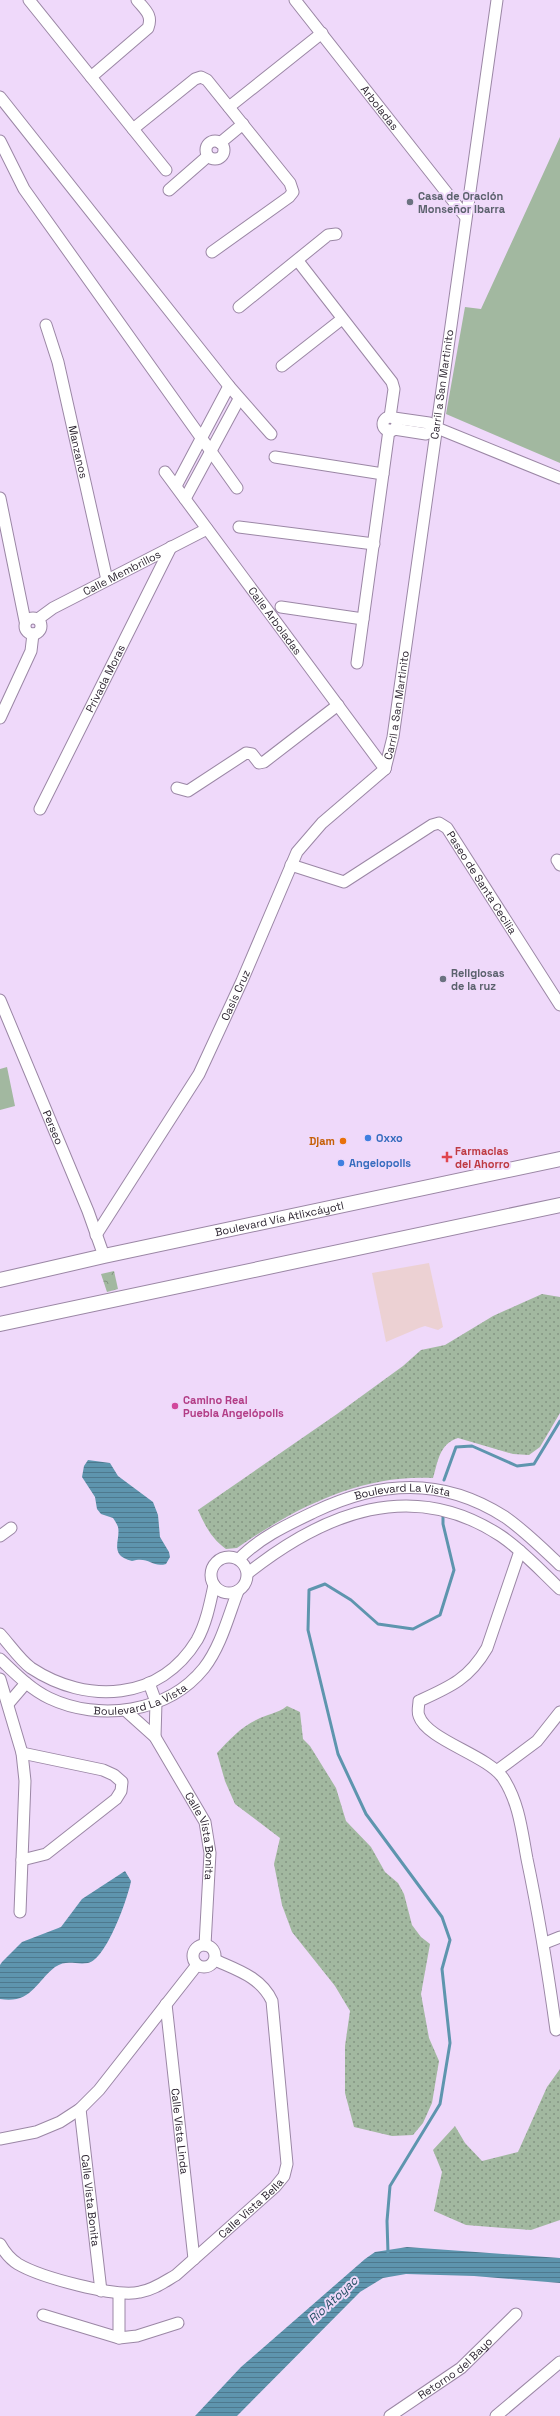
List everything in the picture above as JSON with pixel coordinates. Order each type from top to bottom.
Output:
[{"type":"main road","name":"Boulevard Vía Atlixcáyotl","points":[[0,1280],[104,1256],[560,1159]]},
{"type":"main road","points":[[0,1324],[560,1205]]},
{"type":"street","points":[[29,0],[166,170]]},
{"type":"street","points":[[91,77],[148,28],[151,21],[149,15],[137,0]]},
{"type":"street","name":"Arboladas","points":[[295,0],[464,216]]},
{"type":"street","name":"Carril a San Martinito","points":[[385,769],[393,738],[437,428],[464,216],[497,0]]},
{"type":"street","points":[[229,107],[322,34]]},
{"type":"street","points":[[133,129],[195,79],[201,77],[207,80],[290,183],[293,192],[289,197],[212,252]]},
{"type":"street","points":[[0,97],[229,386],[271,434]]},
{"type":"street","points":[[169,190],[208,156],[216,158],[221,156],[223,148],[220,143],[243,124]]},
{"type":"street","points":[[0,141],[24,189],[237,488]]},
{"type":"street","points":[[239,307],[298,261],[328,235],[336,234]]},
{"type":"street","points":[[298,261],[392,382],[394,389],[392,424],[383,474],[357,663]]},
{"type":"street","points":[[282,366],[342,318]]},
{"type":"street","name":"Manzanos","points":[[46,325],[58,362],[107,580]]},
{"type":"street","points":[[176,486],[229,386]]},
{"type":"street","points":[[185,499],[239,398]]},
{"type":"street","points":[[392,424],[429,423],[437,428],[560,478]]},
{"type":"street","points":[[275,457],[383,474]]},
{"type":"street","name":"Calle Arboladas","points":[[166,472],[385,769]]},
{"type":"street","points":[[0,498],[26,621],[24,627],[27,633],[33,634],[39,632],[41,625],[38,619],[31,618],[26,621]]},
{"type":"street","name":"Calle Membrillos","points":[[38,619],[53,608],[174,545],[205,526]]},
{"type":"street","points":[[240,527],[374,544]]},
{"type":"street","name":"Privada Moras","points":[[40,809],[174,545]]},
{"type":"street","points":[[281,607],[363,620]]},
{"type":"street","points":[[0,718],[31,651],[33,634]]},
{"type":"street","points":[[177,788],[188,791],[246,753],[252,754],[259,763],[264,762],[338,704]]},
{"type":"street","name":"Oasis Cruz","points":[[96,1235],[199,1074],[242,981],[291,865],[307,838],[385,769]]},
{"type":"street","name":"Paseo de Santa Cecilia","points":[[291,865],[344,882],[432,825],[439,823],[447,828],[560,1002]]},
{"type":"street","name":"Perseo","points":[[0,1000],[88,1211],[104,1256]]},
{"type":"street","name":"Boulevard La Vista","points":[[239,1559],[273,1533],[340,1500],[370,1490],[417,1487],[438,1490],[484,1506],[505,1517],[529,1536],[560,1565]]},
{"type":"street","name":"Boulevard La Vista","points":[[248,1573],[291,1541],[328,1522],[371,1509],[395,1505],[441,1509],[459,1515],[501,1536],[520,1551],[560,1589]]},
{"type":"street","points":[[0,1536],[11,1528]]},
{"type":"street","points":[[520,1551],[487,1648],[478,1663],[454,1685],[419,1701],[419,1716],[426,1726],[498,1770],[508,1785],[517,1807],[545,1943],[556,2030]]},
{"type":"street","points":[[232,1556],[239,1559],[245,1565],[248,1573],[245,1583],[238,1591],[225,1592],[214,1585],[211,1573],[217,1561],[232,1556]]},
{"type":"street","name":"Boulevard La Vista","points":[[0,1634],[30,1667],[56,1682],[75,1689],[100,1693],[127,1690],[149,1684],[170,1673],[197,1640],[204,1626],[214,1585]]},
{"type":"street","name":"Boulevard La Vista","points":[[0,1659],[26,1683],[48,1698],[71,1708],[98,1711],[126,1711],[156,1702],[179,1692],[204,1668],[224,1631],[238,1591]]},
{"type":"street","points":[[0,1679],[22,1753],[25,1781],[20,1912]]},
{"type":"street","points":[[8,1704],[26,1683]]},
{"type":"street","points":[[149,1684],[156,1702],[155,1737]]},
{"type":"street","name":"Calle Vista Bonita","points":[[126,1711],[155,1737],[198,1806],[205,1822],[210,1840],[205,1945]]},
{"type":"street","points":[[498,1770],[537,1741],[560,1712]]},
{"type":"street","points":[[22,1753],[103,1770],[122,1782],[121,1790],[116,1799],[46,1854],[22,1860]]},
{"type":"street","points":[[545,1943],[560,1937]]},
{"type":"street","points":[[205,1945],[214,1950],[215,1960],[207,1967],[197,1965],[194,1960],[195,1950],[205,1945]]},
{"type":"street","name":"Calle Vista Bella","points":[[0,2244],[7,2256],[19,2265],[101,2291],[119,2294],[140,2292],[158,2286],[194,2259],[275,2187],[284,2176],[286,2164],[272,2001],[267,1990],[255,1979],[215,1960]]},
{"type":"street","points":[[0,2140],[36,2132],[60,2122],[80,2109],[100,2090],[197,1965]]},
{"type":"street","name":"Calle Vista Linda","points":[[166,2004],[194,2259]]},
{"type":"street","name":"Calle Vista Bonita","points":[[80,2109],[101,2291]]},
{"type":"street","points":[[119,2294],[119,2338]]},
{"type":"street","name":"Retorno del Bayo","points":[[390,2416],[461,2368],[516,2314]]},
{"type":"street","points":[[43,2315],[119,2338],[137,2336],[178,2323]]},
{"type":"street","points":[[496,2416],[560,2362]]},
{"type":"shaded area","points":[[429,1263],[443,1327],[438,1330],[425,1326],[386,1342],[372,1273]]},
{"type":"green space","points":[[560,137],[560,463],[446,414],[465,307],[481,309]]},
{"type":"green space","points":[[7,1067],[15,1106],[0,1110],[0,1069]]},
{"type":"green space","points":[[114,1271],[118,1289],[107,1292],[101,1274]]},
{"type":"green space","points":[[542,1294],[560,1297],[560,1413],[540,1447],[529,1455],[513,1454],[458,1438],[443,1449],[440,1454],[433,1478],[406,1478],[380,1482],[329,1496],[305,1507],[259,1533],[237,1548],[226,1549],[209,1532],[198,1510],[337,1414],[403,1366],[421,1350],[445,1345],[493,1316]]},
{"type":"green space","points":[[287,1706],[300,1712],[303,1739],[310,1746],[336,1788],[346,1821],[371,1847],[385,1872],[398,1883],[404,1894],[412,1925],[421,1937],[430,1944],[421,1994],[429,2038],[439,2061],[432,2103],[423,2123],[413,2135],[392,2136],[354,2127],[345,2093],[345,2046],[350,2011],[335,1986],[292,1932],[282,1905],[274,1864],[280,1838],[235,1804],[225,1781],[217,1753],[245,1726]]},
{"type":"green space","points":[[560,2069],[560,2220],[531,2230],[466,2225],[434,2211],[442,2172],[433,2150],[455,2126],[465,2143],[482,2161],[518,2152],[547,2087]]},
{"type":"water","points":[[88,1460],[110,1463],[118,1476],[153,1502],[158,1515],[160,1537],[169,1552],[170,1557],[166,1564],[157,1565],[143,1560],[132,1561],[120,1555],[117,1547],[118,1527],[113,1518],[101,1514],[97,1509],[95,1497],[82,1477],[84,1466]]},
{"type":"water","points":[[125,1871],[131,1881],[126,1901],[109,1940],[95,1959],[88,1963],[63,1963],[48,1973],[32,1991],[26,1995],[10,2000],[0,1999],[0,1965],[2,1962],[22,1942],[61,1927],[82,1899]]},
{"type":"water","name":"Río Atoyac","points":[[407,2247],[560,2258],[560,2283],[474,2276],[406,2274],[383,2278],[360,2292],[237,2416],[195,2416],[241,2367],[365,2259],[375,2252]]},
{"type":"waterway","points":[[444,1480],[456,1447],[472,1446],[517,1466],[534,1464],[560,1421]]},
{"type":"waterway","points":[[388,2253],[387,2221],[390,2186],[440,2104],[450,2043],[442,1969],[450,1940],[442,1917],[366,1814],[338,1754],[308,1630],[309,1590],[325,1584],[351,1600],[378,1624],[413,1629],[440,1615],[454,1570],[443,1524],[443,1513]]},
{"type":"place","name":"Casa de Oración Monseñor Ibarra","points":[[410,202]]},
{"type":"place","name":"Religiosas de la ruz","points":[[443,979]]},
{"type":"place","name":"Oxxo","points":[[368,1138]]},
{"type":"place","name":"Djam","points":[[343,1141]]},
{"type":"place","name":"Farmacias del Ahorro","points":[[447,1157]]},
{"type":"place","name":"Angelopolis","points":[[341,1163]]},
{"type":"place","name":"Camino Real Puebla Angelópolis","points":[[175,1406]]}]
